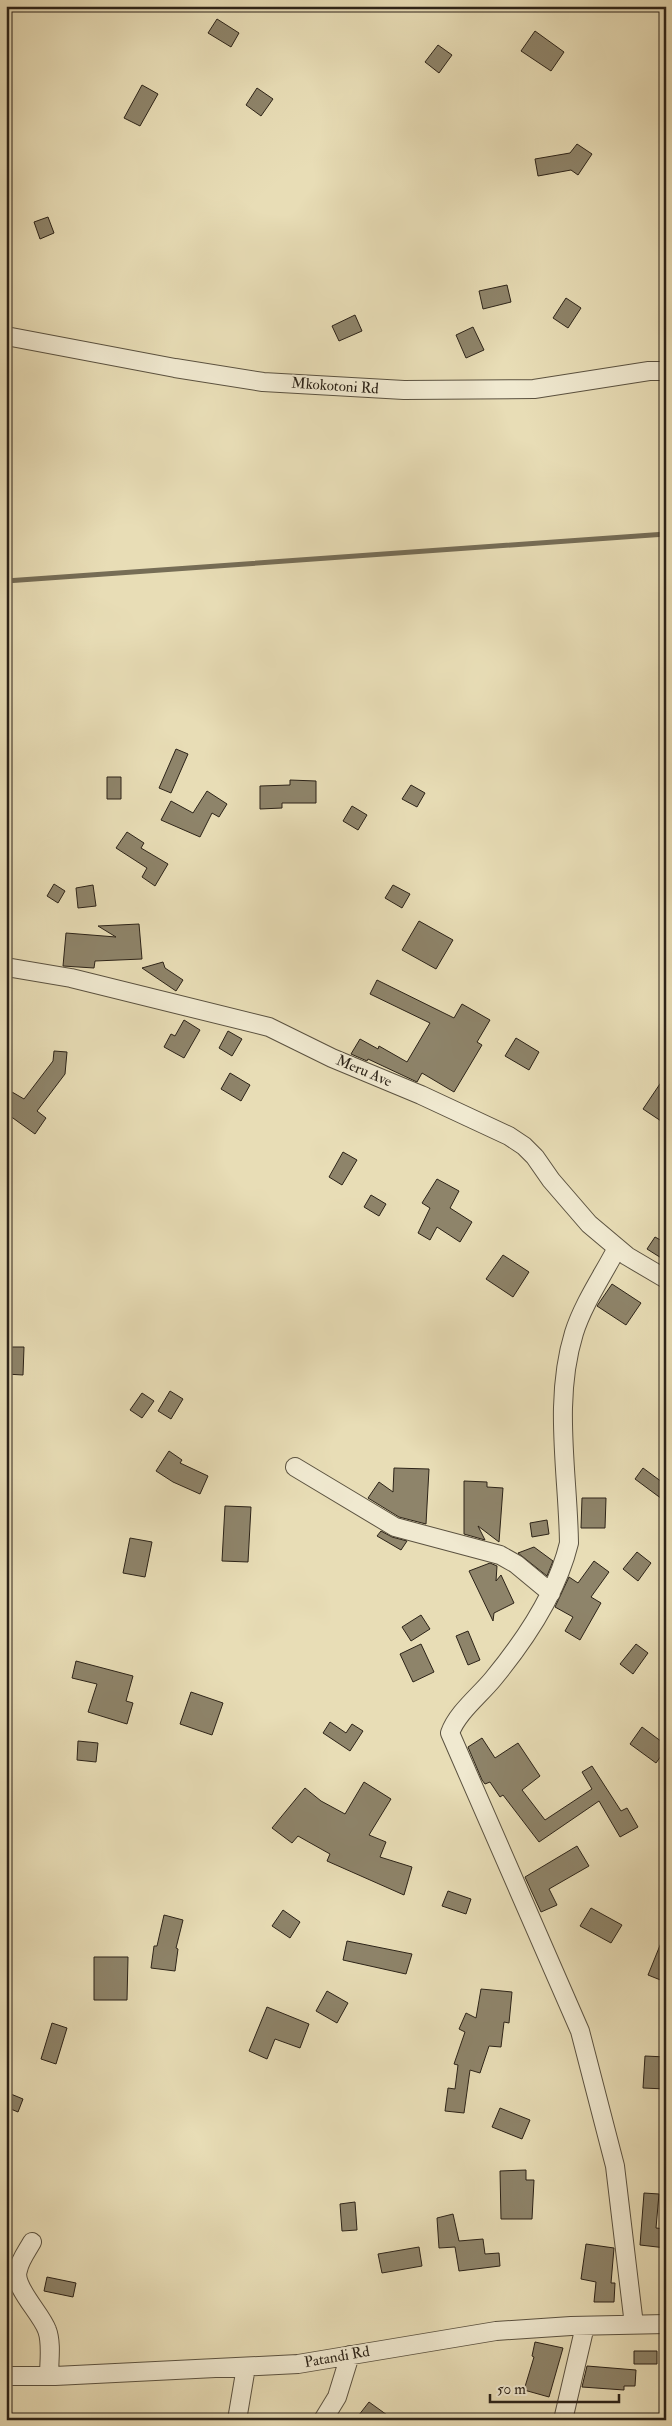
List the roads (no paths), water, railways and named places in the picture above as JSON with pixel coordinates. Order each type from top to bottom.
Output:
[{"type":"street","name":"Mkokotoni Rd","points":[[6,336],[174,368],[262,382],[404,390],[534,389],[649,371],[666,371]]},
{"type":"street","name":"Meru Ave","points":[[6,967],[71,978],[269,1027],[332,1058],[430,1099],[509,1136],[524,1146],[589,1224],[647,1270],[666,1279]]},
{"type":"street","points":[[617,1248],[582,1314],[574,1333],[569,1357],[562,1399],[569,1543],[564,1564],[551,1593],[532,1627],[494,1678],[460,1717],[450,1733],[580,2031],[615,2166],[634,2325]]},
{"type":"street","points":[[295,1466],[395,1527],[500,1555],[516,1564],[551,1593]]},
{"type":"street","points":[[32,2242],[17,2270],[16,2278],[19,2286],[41,2317],[48,2332],[49,2376]]},
{"type":"street","name":"Patandi Rd","points":[[6,2376],[49,2376],[298,2364],[496,2331],[666,2324]]},
{"type":"street","points":[[563,2420],[585,2326]]},
{"type":"street","points":[[323,2420],[338,2397],[350,2355]]},
{"type":"street","points":[[237,2420],[246,2367]]},
{"type":"waterway","points":[[6,581],[666,534]]}]
